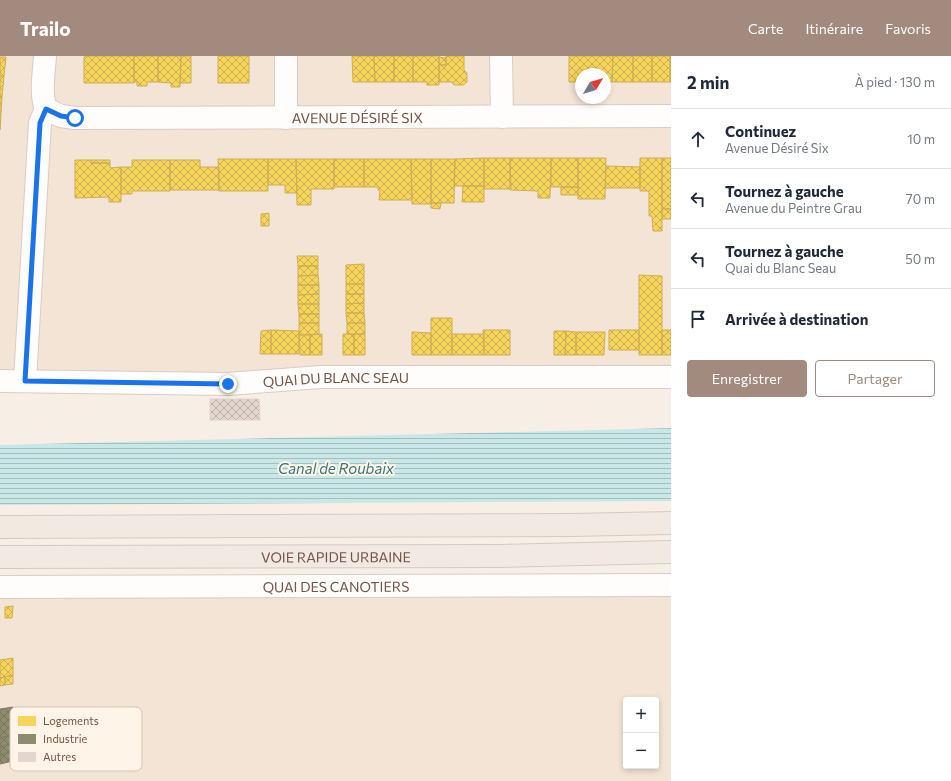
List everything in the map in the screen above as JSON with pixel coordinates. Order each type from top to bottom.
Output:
[{"type":"highway","points":[[0,527],[571,525],[671,523]]},
{"type":"highway","name":"VOIE RAPIDE URBAINE","points":[[0,557],[499,556],[671,552]]},
{"type":"street","points":[[25,381],[40,123],[46,109],[43,102],[45,56]]},
{"type":"street","points":[[286,56],[286,118]]},
{"type":"street","points":[[501,56],[502,117]]},
{"type":"street","name":"AVENUE DÉSIRÉ SIX","points":[[46,109],[61,116],[75,118],[671,116]]},
{"type":"street","name":"QUAI DU BLANC SEAU","points":[[0,381],[228,384],[321,377],[671,376]]},
{"type":"street","name":"QUAI DES CANOTIERS","points":[[0,587],[671,585]]},
{"type":"shaded area","points":[[0,56],[671,56],[671,385],[0,390]]},
{"type":"shaded area","points":[[0,589],[671,595],[671,781],[0,781]]},
{"type":"water","name":"Canal de Roubaix","points":[[671,428],[671,501],[0,505],[0,445]]},
{"type":"building: Logements","points":[[134,56],[134,83],[84,83],[84,57]]},
{"type":"building: Logements","points":[[134,56],[158,56],[158,82],[147,82],[147,86],[137,86],[137,82],[134,82]]},
{"type":"building: Logements","points":[[158,56],[181,56],[180,87],[171,87],[171,83],[158,82]]},
{"type":"building: Logements","points":[[181,56],[191,56],[191,83],[180,83]]},
{"type":"building: Logements","points":[[218,56],[249,56],[249,83],[218,83]]},
{"type":"building: Logements","points":[[352,56],[374,56],[375,82],[353,82]]},
{"type":"building: Logements","points":[[374,56],[394,56],[394,82],[375,82]]},
{"type":"building: Logements","points":[[394,56],[413,56],[413,82],[394,82]]},
{"type":"building: Logements","points":[[413,56],[439,56],[439,85],[427,85],[427,82],[413,82]]},
{"type":"building: Logements","points":[[446,56],[464,56],[464,70],[467,73],[467,82],[463,85],[454,85],[452,82],[439,82],[439,65],[446,65]]},
{"type":"building: Logements","points":[[569,56],[613,56],[612,82],[611,68],[575,68],[575,82],[569,82]]},
{"type":"building: Logements","points":[[613,56],[633,56],[633,82],[612,82]]},
{"type":"building: Logements","points":[[633,56],[652,56],[652,82],[633,82]]},
{"type":"building: Logements","points":[[652,56],[670,56],[670,82],[652,82]]},
{"type":"building: Logements","points":[[671,56],[671,82],[670,82]]},
{"type":"building: Logements","points":[[0,57],[6,57],[4,76],[0,76]]},
{"type":"building: Logements","points":[[439,57],[446,58],[446,65],[439,65]]},
{"type":"building: Logements","points":[[0,76],[4,76],[2,97],[0,97]]},
{"type":"building: Logements","points":[[0,97],[2,97],[0,130]]},
{"type":"building: Logements","points":[[484,158],[484,186],[454,186],[455,159]]},
{"type":"building: Logements","points":[[484,158],[510,158],[511,189],[484,189]]},
{"type":"building: Logements","points":[[510,158],[551,158],[550,198],[538,198],[538,191],[510,190]]},
{"type":"building: Logements","points":[[551,158],[578,158],[578,187],[551,187]]},
{"type":"building: Logements","points":[[578,158],[606,158],[605,199],[578,199]]},
{"type":"building: Logements","points":[[640,158],[662,158],[662,231],[653,231],[652,216],[649,216],[649,191],[640,191]]},
{"type":"building: Logements","points":[[662,158],[671,158],[671,209],[662,209]]},
{"type":"building: Logements","points":[[218,159],[268,159],[268,191],[219,191]]},
{"type":"building: Logements","points":[[268,159],[296,159],[297,193],[285,193],[285,185],[268,185]]},
{"type":"building: Logements","points":[[296,159],[334,159],[334,189],[311,189],[311,205],[297,205]]},
{"type":"building: Logements","points":[[334,159],[364,159],[364,187],[334,187]]},
{"type":"building: Logements","points":[[364,159],[411,159],[412,200],[379,200],[380,190],[378,190],[378,187],[364,187]]},
{"type":"building: Logements","points":[[411,159],[431,159],[431,204],[412,204]]},
{"type":"building: Logements","points":[[431,159],[455,159],[454,203],[431,203]]},
{"type":"building: Logements","points":[[75,160],[91,160],[92,163],[110,163],[110,168],[121,167],[121,202],[109,202],[109,197],[75,198]]},
{"type":"building: Logements","points":[[91,160],[110,160],[110,163],[92,163]]},
{"type":"building: Logements","points":[[132,160],[170,160],[170,191],[132,191],[132,194],[121,194],[121,167],[132,167]]},
{"type":"building: Logements","points":[[170,160],[200,160],[200,167],[219,167],[219,190],[170,190]]},
{"type":"building: Logements","points":[[606,166],[640,167],[640,188],[605,188]]},
{"type":"building: Logements","points":[[463,186],[484,186],[484,202],[462,202]]},
{"type":"building: Logements","points":[[561,187],[578,187],[578,195],[561,195]]},
{"type":"building: Logements","points":[[431,203],[441,203],[440,209],[431,208]]},
{"type":"building: Logements","points":[[662,209],[671,209],[671,219],[662,219]]},
{"type":"building: Logements","points":[[269,213],[269,226],[261,226],[261,214]]},
{"type":"building: Logements","points":[[297,256],[318,256],[318,266],[298,266]]},
{"type":"building: Logements","points":[[364,264],[364,284],[346,284],[346,265]]},
{"type":"building: Logements","points":[[298,266],[318,266],[318,275],[298,276]]},
{"type":"building: Logements","points":[[318,275],[319,285],[298,285],[298,276]]},
{"type":"building: Logements","points":[[639,275],[662,276],[662,355],[639,355]]},
{"type":"building: Logements","points":[[346,284],[364,284],[364,294],[346,294]]},
{"type":"building: Logements","points":[[298,285],[319,285],[319,294],[298,295]]},
{"type":"building: Logements","points":[[319,294],[319,304],[298,304],[298,295]]},
{"type":"building: Logements","points":[[346,294],[364,294],[364,303],[346,304]]},
{"type":"building: Logements","points":[[364,303],[364,313],[346,313],[346,304]]},
{"type":"building: Logements","points":[[298,304],[319,304],[319,314],[299,314]]},
{"type":"building: Logements","points":[[346,313],[364,313],[365,323],[347,323]]},
{"type":"building: Logements","points":[[299,314],[319,314],[319,323],[299,323]]},
{"type":"building: Logements","points":[[431,318],[452,318],[452,355],[431,355]]},
{"type":"building: Logements","points":[[299,323],[319,323],[319,334],[299,335]]},
{"type":"building: Logements","points":[[347,323],[365,323],[365,334],[347,334]]},
{"type":"building: Logements","points":[[271,330],[271,354],[260,354],[261,331]]},
{"type":"building: Logements","points":[[271,330],[299,331],[299,354],[271,354]]},
{"type":"building: Logements","points":[[483,330],[510,330],[510,355],[484,355]]},
{"type":"building: Logements","points":[[609,330],[639,330],[639,350],[609,350]]},
{"type":"building: Logements","points":[[662,330],[671,330],[671,355],[662,355]]},
{"type":"building: Logements","points":[[554,331],[566,331],[565,355],[554,355]]},
{"type":"building: Logements","points":[[566,331],[576,332],[576,355],[565,355]]},
{"type":"building: Logements","points":[[412,332],[431,333],[431,355],[412,355]]},
{"type":"building: Logements","points":[[576,332],[605,332],[604,355],[576,355]]},
{"type":"building: Logements","points":[[322,334],[322,355],[310,355],[310,335]]},
{"type":"building: Logements","points":[[343,334],[354,334],[354,355],[343,355]]},
{"type":"building: Logements","points":[[354,334],[365,334],[365,355],[354,355]]},
{"type":"building: Logements","points":[[452,334],[484,334],[484,355],[452,355]]},
{"type":"building: Logements","points":[[299,335],[310,335],[310,355],[300,355]]},
{"type":"building: Logements","points":[[13,606],[12,618],[5,618],[5,607]]},
{"type":"building: Logements","points":[[13,658],[13,675],[0,678],[0,660]]},
{"type":"building: Logements","points":[[13,675],[13,684],[5,685],[5,677]]},
{"type":"building: Logements","points":[[5,677],[5,685],[0,686],[0,678]]},
{"type":"building: Industrie","points":[[10,707],[10,736],[0,738],[0,709]]},
{"type":"building: Industrie","points":[[10,736],[10,745],[0,747],[0,738]]},
{"type":"building: Industrie","points":[[10,745],[10,753],[0,755],[0,747]]},
{"type":"building: Industrie","points":[[10,753],[10,762],[0,764],[0,755]]},
{"type":"building: Autres","points":[[210,399],[259,399],[260,420],[210,420]]},
{"type":"route","points":[[75,118],[61,116],[46,109],[40,123],[25,381],[228,384]]}]
